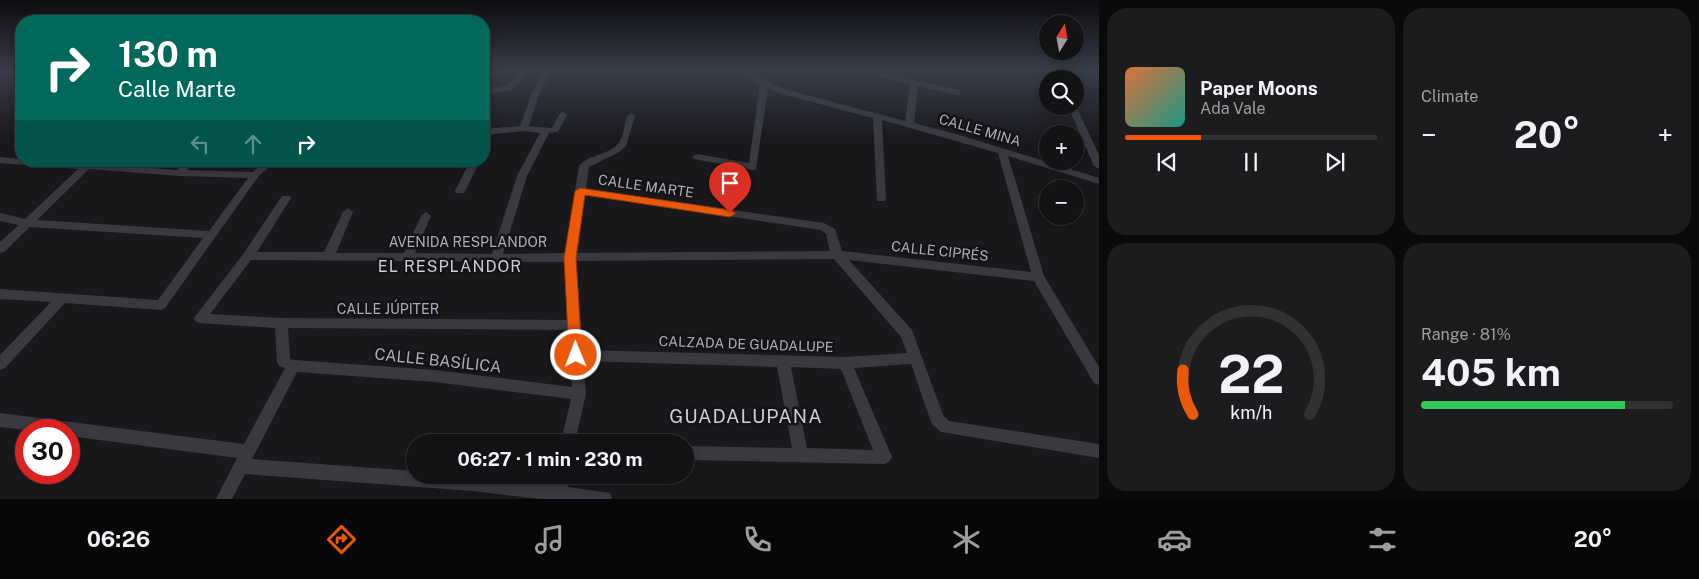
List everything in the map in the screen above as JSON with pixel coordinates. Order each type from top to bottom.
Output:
[{"type":"street","points":[[524,128],[535,94]]},
{"type":"street","points":[[697,157],[753,167],[763,94]]},
{"type":"street","name":"CALLE MINA","points":[[794,94],[909,124],[1099,181]]},
{"type":"street","points":[[909,124],[913,94]]},
{"type":"street","points":[[490,134],[524,128],[546,131],[555,130],[563,115]]},
{"type":"street","points":[[877,115],[881,199]]},
{"type":"street","points":[[1076,115],[1099,166]]},
{"type":"street","points":[[570,434],[579,394],[570,258],[584,166],[592,158],[614,151],[623,144],[631,116]]},
{"type":"street","points":[[496,258],[522,176],[546,131]]},
{"type":"street","points":[[1002,151],[1038,277],[1099,378]]},
{"type":"street","points":[[0,160],[15,161]]},
{"type":"street","points":[[0,249],[86,167]]},
{"type":"street","points":[[119,167],[179,173],[255,176]]},
{"type":"street","points":[[179,173],[185,167]]},
{"type":"street","points":[[0,294],[161,305],[255,176],[264,167]]},
{"type":"street","points":[[460,191],[473,167]]},
{"type":"street","name":"CALLE MARTE","points":[[580,191],[824,227],[831,232],[838,255]]},
{"type":"street","points":[[248,256],[286,198]]},
{"type":"street","points":[[328,256],[348,212]]},
{"type":"street","points":[[408,257],[426,216]]},
{"type":"street","points":[[0,217],[28,223],[213,236]]},
{"type":"street","points":[[838,255],[907,334],[936,419],[946,427],[1099,451]]},
{"type":"street","name":"AVENIDA RESPLANDOR","points":[[248,256],[570,258],[838,255]]},
{"type":"street","name":"CALLE CIPRÉS","points":[[838,255],[1038,277]]},
{"type":"street","name":"CALLE JÚPITER","points":[[248,256],[200,318],[281,323],[575,325]]},
{"type":"street","points":[[0,364],[62,298]]},
{"type":"street","points":[[224,499],[292,366],[284,362],[281,323]]},
{"type":"street","name":"CALZADA DE GUADALUPE","points":[[576,355],[845,363],[916,358]]},
{"type":"street","points":[[783,362],[801,456]]},
{"type":"street","points":[[694,453],[884,457],[845,363]]},
{"type":"street","name":"CALLE BASÍLICA","points":[[292,366],[435,376],[579,394]]},
{"type":"street","points":[[0,420],[245,459],[473,483],[559,496],[604,499]]},
{"type":"district","name":"EL RESPLANDOR","points":[[450,266]]},
{"type":"district","name":"GUADALUPANA","points":[[746,416]]},
{"type":"route","points":[[576,355],[570,258],[580,191],[730,213]]}]
